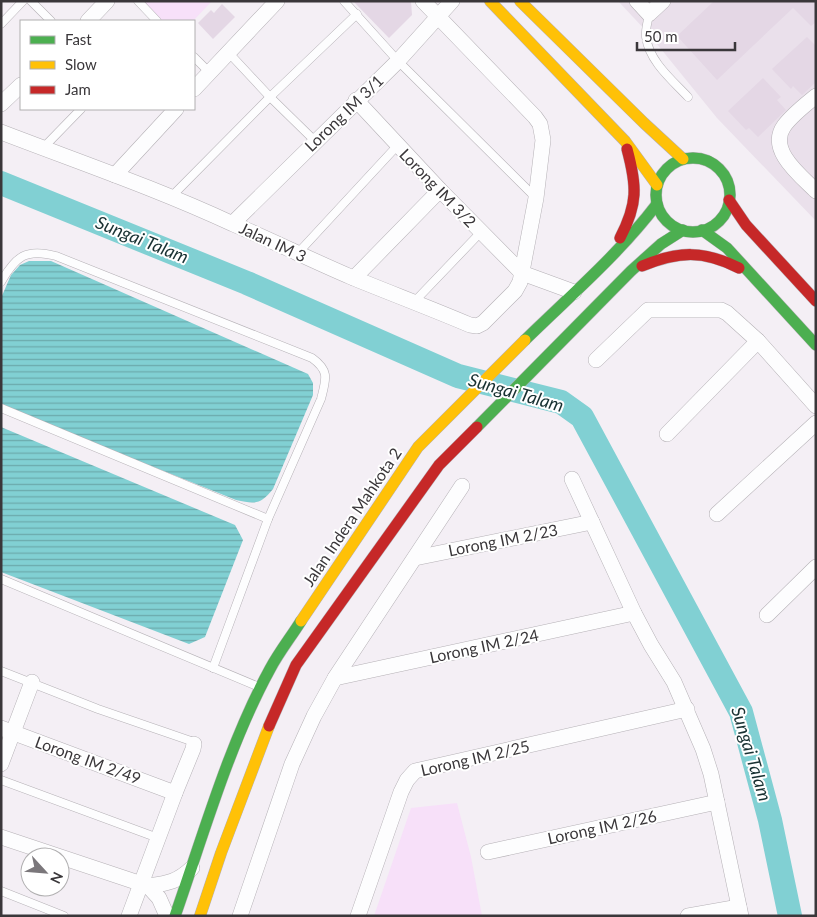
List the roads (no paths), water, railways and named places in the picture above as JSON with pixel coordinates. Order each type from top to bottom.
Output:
[{"type":"street","points":[[89,20],[107,1]]},
{"type":"street","points":[[423,1],[540,124],[543,140],[536,198],[522,273],[574,292]]},
{"type":"street","name":"Lorong IM 3/1","points":[[233,223],[356,100],[398,61],[452,1]]},
{"type":"street","points":[[490,1],[625,142],[657,185]]},
{"type":"street","points":[[520,1],[683,159]]},
{"type":"street","points":[[637,1],[649,14],[663,1]]},
{"type":"street","points":[[195,88],[268,4]]},
{"type":"street","points":[[1,104],[20,86]]},
{"type":"street","points":[[816,96],[784,126],[779,140],[780,149],[786,159],[816,191]]},
{"type":"street","name":"Lorong IM 3/2","points":[[356,100],[397,146],[522,273]]},
{"type":"street","points":[[115,175],[175,110]]},
{"type":"street","name":"Jalan IM 3","points":[[1,132],[170,197],[233,223],[297,254],[470,325],[477,326],[483,323],[515,291],[522,273]]},
{"type":"street","points":[[612,256],[632,213],[635,187],[625,142]]},
{"type":"street","points":[[696,158],[707,160],[718,167],[725,176],[729,188],[729,200],[720,220],[712,226],[692,232],[682,230],[671,224],[662,215],[657,204],[657,185],[663,173],[672,164],[683,159],[696,158]]},
{"type":"street","points":[[354,278],[440,190]]},
{"type":"street","points":[[729,200],[746,225],[816,301]]},
{"type":"street","name":"Jalan Indera Mahkota 2","points":[[176,916],[215,800],[260,687],[270,668],[418,447],[514,350],[612,256],[641,226],[657,204]]},
{"type":"street","points":[[200,916],[221,853],[265,736],[296,665],[439,464],[630,271],[661,244],[682,230]]},
{"type":"street","points":[[702,230],[727,248],[816,345]]},
{"type":"street","points":[[630,271],[653,261],[680,254],[706,254],[729,262],[750,274]]},
{"type":"street","points":[[596,360],[648,310],[721,310],[758,342],[816,406]]},
{"type":"street","points":[[667,434],[758,342]]},
{"type":"street","points":[[717,514],[816,423]]},
{"type":"street","points":[[572,479],[634,614],[674,682],[687,709],[704,749],[711,774],[740,911],[688,916]]},
{"type":"street","points":[[240,916],[292,764],[314,716],[335,678],[462,486]]},
{"type":"street","name":"Lorong IM 2/23","points":[[415,558],[592,522]]},
{"type":"street","points":[[767,615],[816,567]]},
{"type":"street","name":"Lorong IM 2/24","points":[[335,678],[634,614]]},
{"type":"street","points":[[1,764],[7,730],[32,682]]},
{"type":"street","name":"Lorong IM 2/25","points":[[358,916],[401,792],[415,771],[687,709]]},
{"type":"street","name":"Lorong IM 2/49","points":[[7,730],[175,793]]},
{"type":"street","points":[[130,916],[145,884],[158,838],[194,744]]},
{"type":"street","name":"Lorong IM 2/26","points":[[488,852],[717,802]]},
{"type":"street","points":[[1,837],[145,884],[172,882],[182,877],[193,867]]},
{"type":"street","points":[[145,884],[163,904],[167,916]]},
{"type":"lane","points":[[1,24],[23,1]]},
{"type":"lane","points":[[32,1],[50,20]]},
{"type":"lane","points":[[138,1],[156,20]]},
{"type":"lane","points":[[344,1],[398,61],[536,198]]},
{"type":"lane","points":[[170,197],[270,96],[356,14]]},
{"type":"lane","points":[[649,14],[646,36],[649,48],[657,63],[688,97]]},
{"type":"lane","points":[[228,52],[315,141]]},
{"type":"lane","points":[[195,58],[209,72]]},
{"type":"lane","points":[[43,148],[80,110]]},
{"type":"lane","points":[[297,254],[397,146]]},
{"type":"lane","points":[[415,301],[481,232]]},
{"type":"lane","points":[[1,282],[10,267],[24,255],[38,251],[56,256],[312,358],[320,364],[326,378],[321,399],[268,518],[213,668]]},
{"type":"lane","points":[[1,408],[268,518]]},
{"type":"lane","points":[[1,579],[260,687]]},
{"type":"lane","points":[[1,671],[98,709],[191,741],[194,744]]},
{"type":"lane","points":[[1,780],[158,838]]},
{"type":"lane","points":[[1,891],[64,916]]},
{"type":"water","points":[[29,261],[51,261],[308,374],[313,383],[313,395],[273,489],[261,501],[248,502],[236,500],[1,406],[1,298],[11,275],[20,265]]},
{"type":"water","points":[[1,427],[235,525],[243,540],[205,637],[189,644],[1,572]]},
{"type":"waterway","name":"Sungai Talam","points":[[1,183],[247,283],[458,376],[561,402],[582,417],[741,712],[770,820],[790,916]]}]
